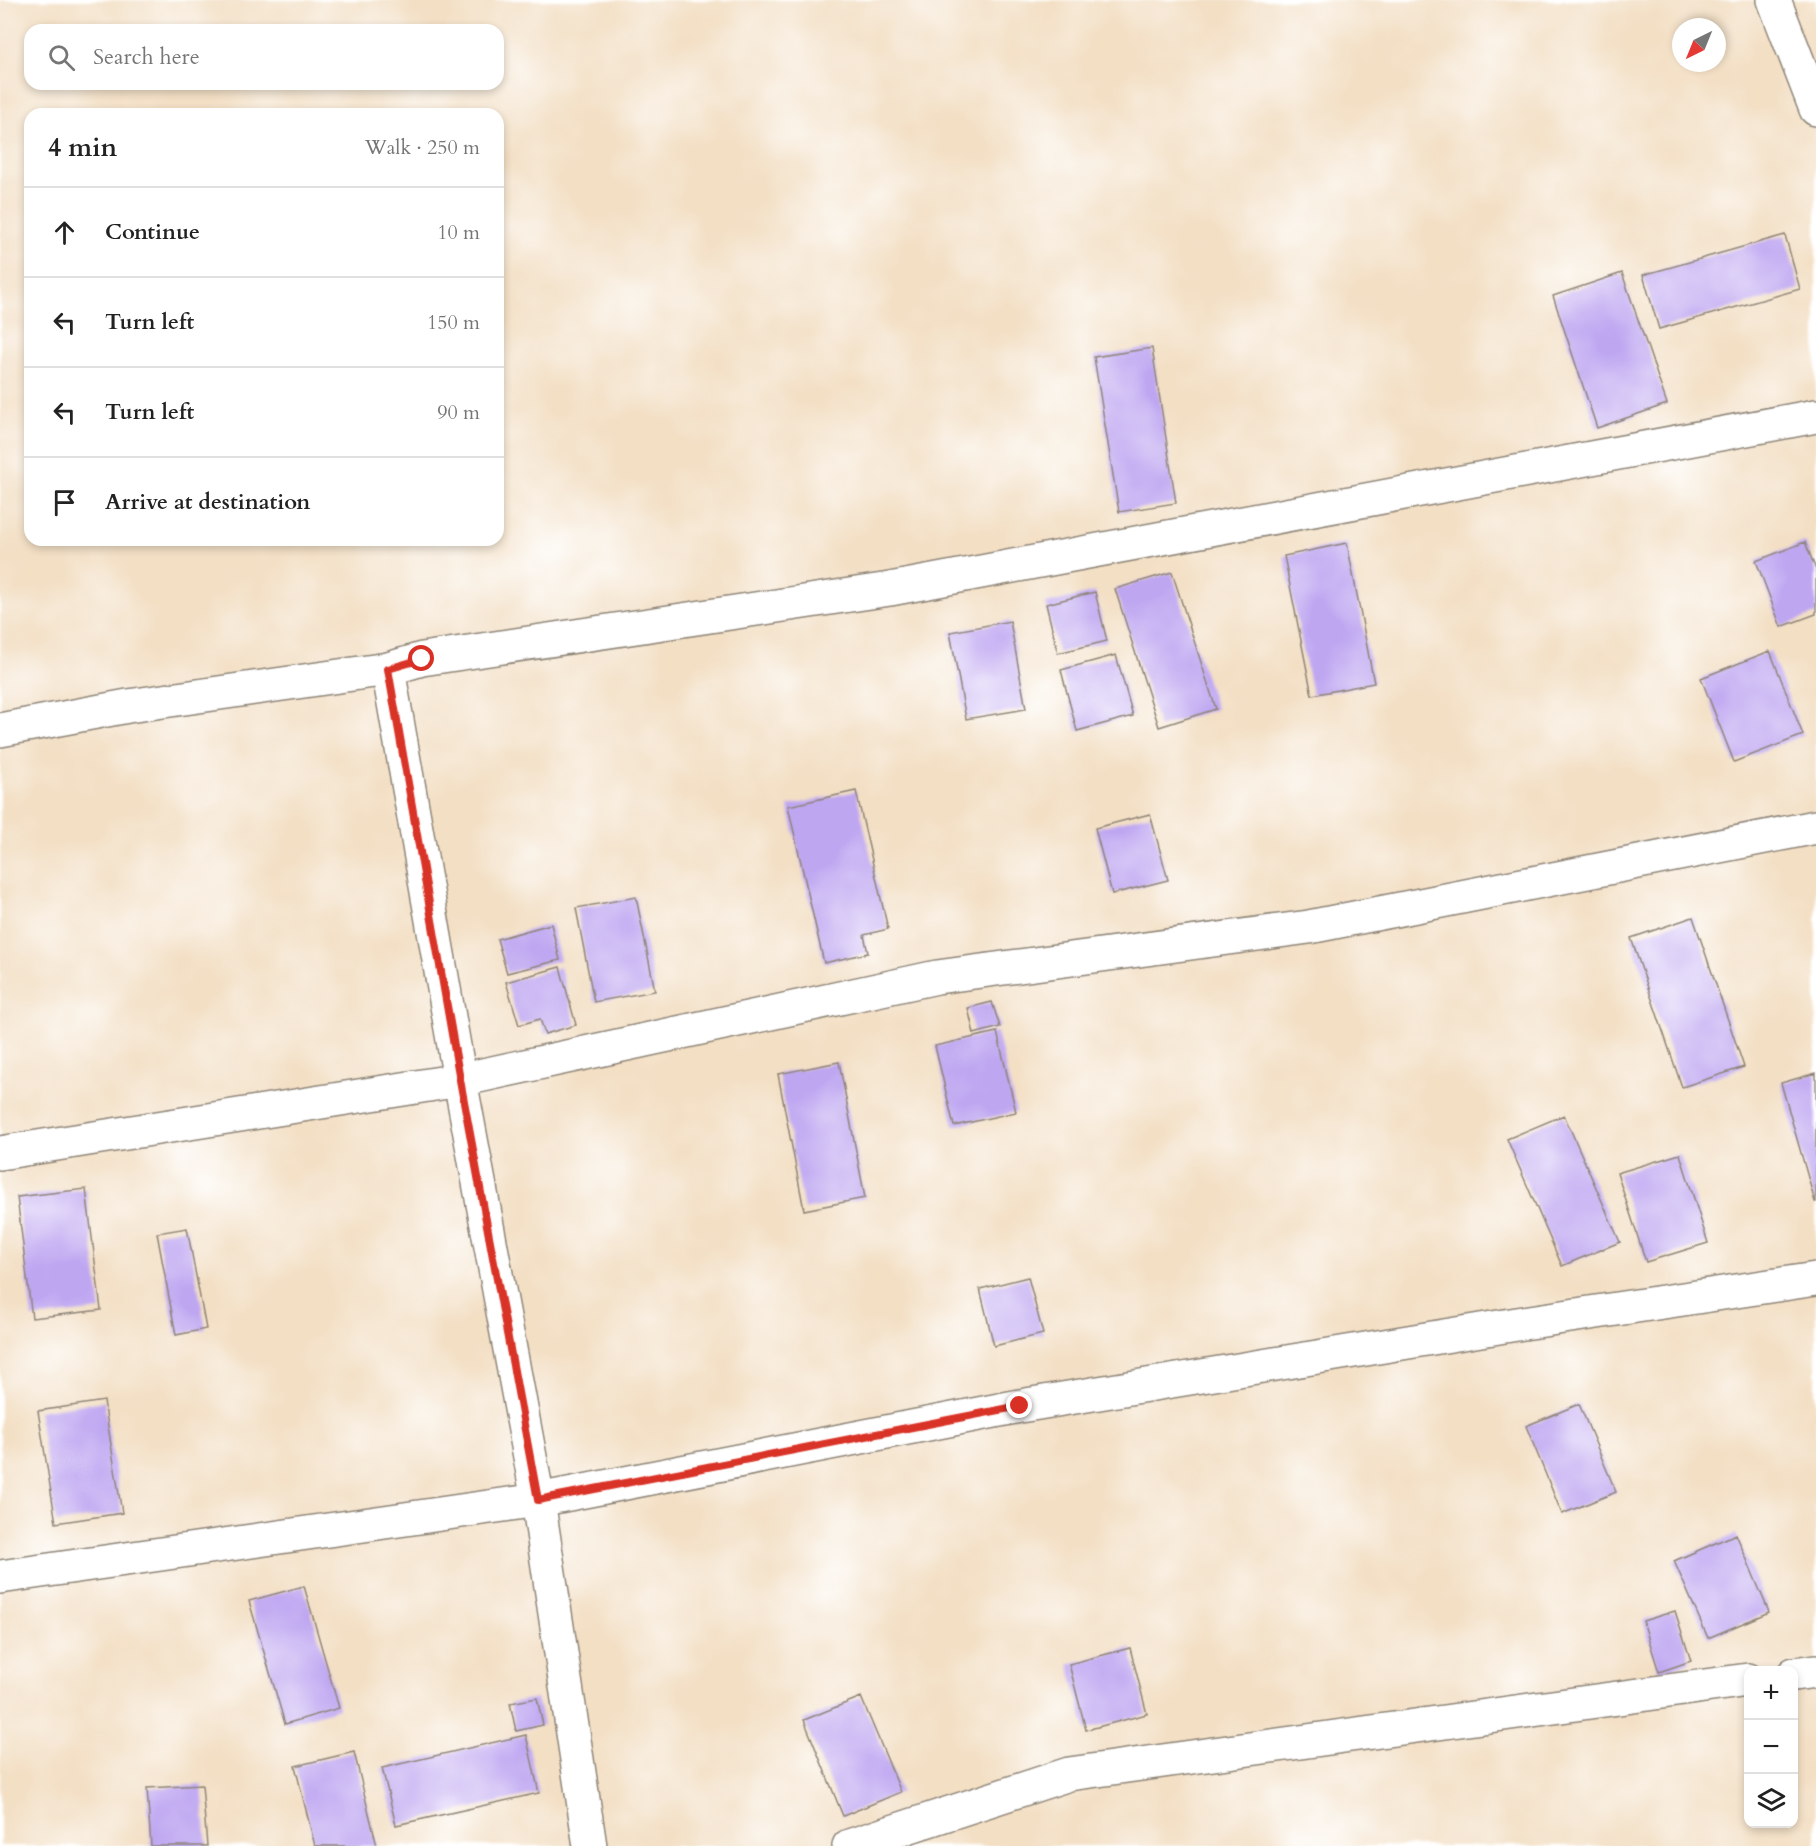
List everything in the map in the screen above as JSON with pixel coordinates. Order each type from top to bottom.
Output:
[{"type":"street","points":[[1774,0],[1816,109]]},
{"type":"street","points":[[0,730],[128,706],[388,669],[422,659],[890,589],[1816,416]]},
{"type":"street","points":[[388,669],[460,1080],[538,1500],[590,1846]]},
{"type":"street","points":[[0,1153],[460,1080],[937,977],[1309,927],[1816,827]]},
{"type":"street","points":[[0,1577],[538,1500],[1020,1406],[1517,1324],[1816,1279]]},
{"type":"street","points":[[1798,1673],[1816,1671]]},
{"type":"street","points":[[849,1846],[1069,1774],[1744,1681]]},
{"type":"building","points":[[1785,235],[1800,289],[1659,329],[1643,275]]},
{"type":"building","points":[[1622,273],[1667,404],[1597,428],[1553,296]]},
{"type":"building","points":[[1152,348],[1176,503],[1119,512],[1094,357]]},
{"type":"building","points":[[1805,542],[1816,570],[1816,614],[1781,627],[1756,561]]},
{"type":"building","points":[[1347,543],[1374,683],[1312,695],[1284,556]]},
{"type":"building","points":[[1172,572],[1216,709],[1159,727],[1115,589]]},
{"type":"building","points":[[1095,592],[1107,641],[1058,653],[1046,604]]},
{"type":"building","points":[[1010,621],[1026,709],[966,719],[950,632]]},
{"type":"building","points":[[1770,651],[1803,735],[1734,762],[1701,678]]},
{"type":"building","points":[[1116,655],[1133,716],[1077,731],[1061,670]]},
{"type":"building","points":[[856,791],[888,929],[864,935],[868,953],[824,963],[788,806]]},
{"type":"building","points":[[1150,814],[1168,880],[1112,894],[1095,828]]},
{"type":"building","points":[[636,897],[655,991],[594,1002],[576,908]]},
{"type":"building","points":[[1693,917],[1744,1067],[1682,1087],[1631,938]]},
{"type":"building","points":[[551,924],[560,960],[507,973],[497,939]]},
{"type":"building","points":[[560,967],[576,1025],[545,1034],[540,1019],[519,1025],[506,982]]},
{"type":"building","points":[[992,1002],[1000,1027],[974,1034],[968,1008]]},
{"type":"building","points":[[997,1032],[1016,1112],[954,1126],[935,1046]]},
{"type":"building","points":[[839,1062],[865,1198],[804,1210],[778,1074]]},
{"type":"building","points":[[1816,1073],[1816,1202],[1815,1202],[1781,1083]]},
{"type":"building","points":[[1564,1115],[1620,1242],[1562,1266],[1507,1139]]},
{"type":"building","points":[[1680,1154],[1708,1243],[1646,1262],[1617,1173]]},
{"type":"building","points":[[86,1189],[101,1310],[32,1318],[17,1197]]},
{"type":"building","points":[[187,1228],[206,1329],[176,1335],[157,1233]]},
{"type":"building","points":[[1028,1277],[1043,1334],[994,1346],[980,1289]]},
{"type":"building","points":[[104,1401],[122,1513],[56,1523],[38,1411]]},
{"type":"building","points":[[1579,1404],[1616,1492],[1562,1514],[1526,1426]]},
{"type":"building","points":[[1736,1534],[1769,1612],[1708,1638],[1674,1561]]},
{"type":"building","points":[[304,1586],[339,1708],[285,1724],[249,1601]]},
{"type":"building","points":[[1675,1611],[1691,1661],[1659,1672],[1643,1621]]},
{"type":"building","points":[[1130,1648],[1147,1714],[1086,1730],[1069,1664]]},
{"type":"building","points":[[861,1697],[901,1792],[843,1816],[804,1720]]},
{"type":"building","points":[[537,1698],[543,1725],[516,1731],[510,1703]]},
{"type":"building","points":[[526,1735],[539,1793],[396,1825],[382,1768]]},
{"type":"building","points":[[354,1752],[377,1846],[315,1846],[295,1766]]},
{"type":"building","points":[[202,1785],[207,1846],[151,1846],[147,1788]]},
{"type":"route","points":[[422,659],[388,669],[394,692],[460,1080],[538,1500],[1020,1406]]}]
